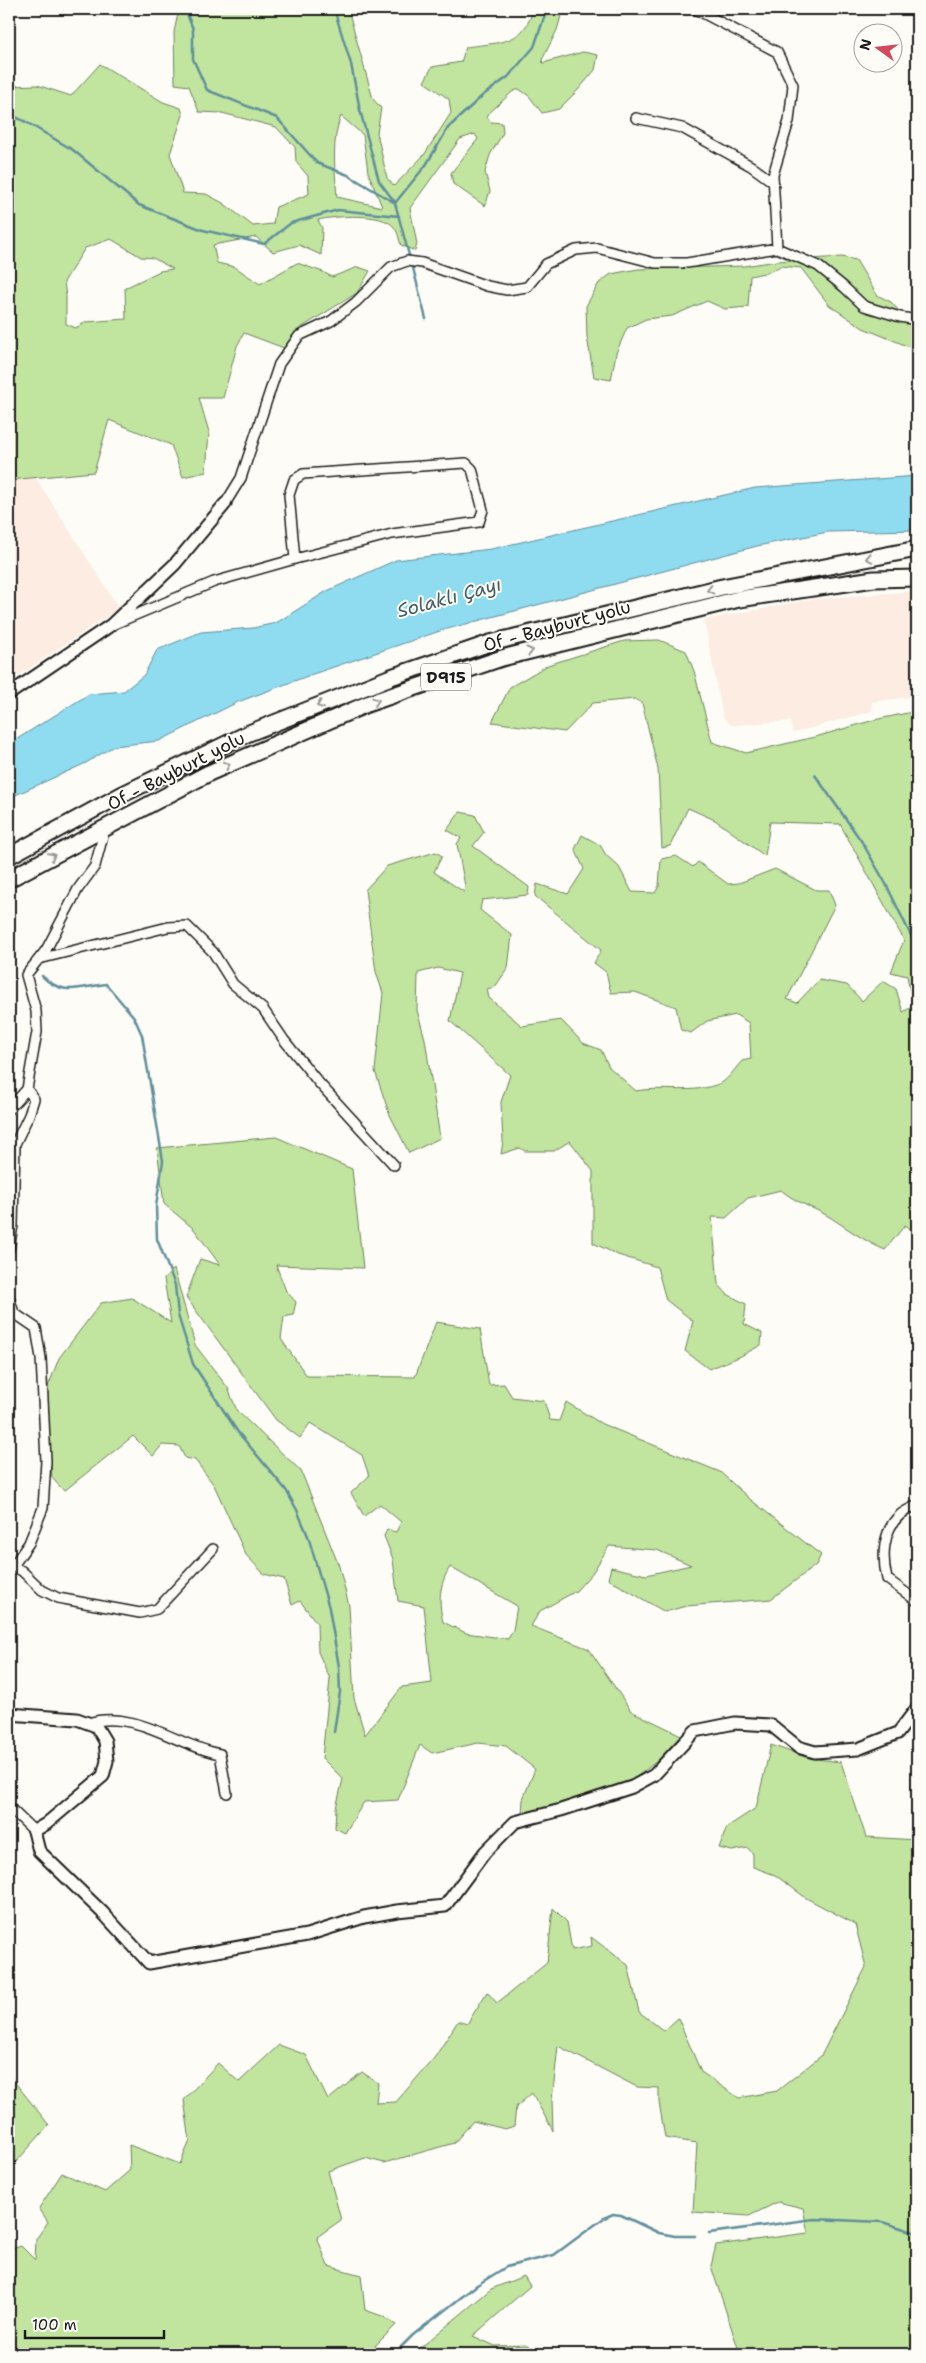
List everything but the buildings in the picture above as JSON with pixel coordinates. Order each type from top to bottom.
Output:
[{"type":"highway","name":"Of - Bayburt yolu","points":[[9,856],[122,795],[249,733],[391,677],[490,642],[722,587],[917,549]]},
{"type":"highway","name":"Of - Bayburt yolu","points":[[9,879],[209,773],[358,708],[502,658],[739,599],[874,579],[917,578]]},
{"type":"street","points":[[696,9],[776,52],[793,86],[789,121],[780,146],[773,182],[777,248]]},
{"type":"street","points":[[636,118],[682,128],[751,166],[773,182]]},
{"type":"street","points":[[9,694],[112,625],[175,564],[224,504],[241,478],[280,364],[299,336],[331,321],[356,302],[390,267],[407,261],[422,263],[487,286],[507,290],[527,287],[546,264],[576,250],[597,248],[655,263],[687,263],[777,248],[818,266],[864,306],[900,318],[917,320]]},
{"type":"street","points":[[112,625],[214,582],[294,559],[392,534],[479,522],[483,510],[472,469],[466,464],[303,474],[294,480],[289,495],[294,559]]},
{"type":"street","points":[[9,1109],[27,1089],[37,1032],[36,1010],[26,975],[39,959],[61,924],[78,889],[95,866],[105,828]]},
{"type":"street","points":[[39,959],[168,926],[187,926],[213,952],[233,984],[263,1009],[284,1040],[319,1083],[394,1165]]},
{"type":"street","points":[[9,1249],[13,1226],[15,1144],[29,1116],[34,1099],[27,1089]]},
{"type":"street","points":[[9,1297],[14,1313],[36,1328],[41,1358],[46,1461],[43,1508],[28,1543],[11,1565],[22,1571],[42,1590],[58,1598],[140,1613],[157,1610],[214,1549]]},
{"type":"street","points":[[917,1506],[900,1515],[888,1534],[882,1560],[887,1579],[917,1601]]},
{"type":"street","points":[[9,1807],[34,1831],[39,1851],[103,1913],[149,1963],[307,1935],[364,1917],[397,1911],[445,1906],[485,1852],[515,1822],[562,1810],[632,1787],[654,1775],[695,1731],[735,1723],[771,1725],[798,1747],[815,1752],[858,1749],[898,1732],[917,1708]]},
{"type":"street","points":[[9,1714],[77,1719],[96,1726],[104,1741],[107,1761],[103,1776],[46,1824],[34,1831]]},
{"type":"street","points":[[88,1724],[104,1718],[133,1722],[160,1731],[198,1749],[220,1754],[227,1793]]},
{"type":"shaded area","points":[[32,472],[119,608],[9,682],[9,485]]},
{"type":"shaded area","points":[[917,591],[917,696],[872,702],[872,711],[793,733],[791,721],[731,725],[723,717],[704,620],[813,599]]},
{"type":"green space","points":[[179,9],[348,9],[373,99],[381,108],[377,133],[387,178],[394,186],[424,155],[451,113],[449,99],[424,82],[432,67],[461,62],[466,47],[511,39],[523,30],[534,9],[563,9],[557,30],[542,60],[543,63],[583,52],[598,55],[595,70],[559,109],[542,113],[529,96],[519,89],[512,92],[486,116],[491,122],[502,123],[503,133],[490,155],[485,172],[490,191],[485,206],[453,184],[451,173],[478,139],[475,134],[460,139],[410,208],[417,244],[415,251],[401,245],[395,229],[388,222],[358,216],[318,220],[322,228],[321,255],[299,245],[273,252],[256,237],[213,245],[217,263],[235,267],[260,284],[297,263],[332,277],[358,267],[370,271],[357,293],[299,329],[284,348],[244,333],[237,346],[223,398],[199,398],[209,432],[206,472],[183,477],[171,445],[109,420],[94,472],[9,480],[9,86],[37,85],[71,96],[100,64],[163,102],[181,108],[183,115],[170,154],[183,193],[206,194],[223,203],[253,226],[273,224],[276,207],[309,194],[308,176],[296,162],[295,147],[276,127],[222,113],[199,112],[189,86],[175,84],[174,32]],"holes":[[[341,116],[363,135],[368,172],[382,207],[337,197],[335,146]],[[111,239],[141,257],[153,258],[173,269],[160,271],[125,288],[126,319],[86,322],[76,328],[66,324],[64,282],[85,248]]]},
{"type":"green space","points":[[842,257],[856,260],[877,295],[891,302],[910,323],[917,325],[917,350],[863,328],[829,305],[801,268],[781,266],[769,272],[750,276],[748,307],[725,309],[707,301],[672,316],[646,319],[627,328],[616,353],[611,380],[594,377],[587,337],[586,306],[599,283],[611,274],[638,269],[744,266],[777,261]]},
{"type":"green space","points":[[659,640],[686,651],[694,671],[712,742],[746,753],[819,736],[874,720],[917,711],[917,1234],[905,1225],[885,1250],[781,1190],[748,1198],[726,1218],[712,1217],[718,1284],[727,1294],[746,1304],[744,1324],[762,1333],[761,1345],[739,1357],[709,1369],[685,1351],[693,1321],[666,1300],[657,1267],[618,1255],[593,1243],[593,1171],[570,1141],[554,1151],[525,1151],[520,1148],[501,1154],[503,1141],[501,1102],[510,1075],[450,1021],[460,973],[438,968],[418,973],[417,1010],[425,1039],[440,1138],[409,1153],[389,1113],[375,1071],[383,993],[376,972],[365,890],[387,866],[436,852],[442,856],[434,872],[464,892],[465,886],[457,844],[461,838],[447,830],[460,812],[475,815],[484,832],[473,846],[529,887],[528,895],[482,900],[480,910],[512,935],[508,968],[495,987],[487,989],[489,998],[522,1026],[561,1020],[583,1043],[601,1050],[609,1067],[636,1091],[700,1089],[721,1083],[742,1061],[751,1059],[749,1023],[736,1015],[707,1021],[691,1033],[681,1030],[676,1007],[635,992],[611,993],[606,972],[594,963],[601,950],[535,896],[537,884],[568,894],[584,869],[575,849],[582,835],[600,845],[606,855],[619,867],[632,892],[655,893],[659,886],[661,859],[676,856],[693,867],[698,862],[728,884],[739,883],[775,869],[816,890],[829,890],[835,905],[787,999],[797,1003],[819,980],[847,985],[862,1001],[883,981],[896,989],[903,1012],[913,1006],[907,976],[891,972],[904,940],[840,824],[770,822],[765,856],[715,820],[688,808],[670,846],[662,848],[658,769],[642,703],[635,699],[593,703],[565,732],[492,722],[510,687],[548,665],[624,641]]},
{"type":"green space","points":[[276,1137],[352,1169],[363,1268],[276,1265],[286,1291],[296,1302],[293,1315],[284,1317],[281,1339],[307,1376],[415,1377],[436,1322],[480,1329],[489,1385],[504,1384],[512,1397],[544,1401],[550,1420],[559,1421],[566,1402],[602,1424],[720,1472],[751,1500],[821,1555],[816,1565],[771,1599],[686,1606],[665,1612],[608,1579],[611,1567],[646,1575],[691,1565],[657,1550],[609,1546],[593,1572],[576,1591],[540,1611],[531,1626],[589,1649],[631,1711],[681,1735],[657,1761],[626,1785],[565,1804],[522,1813],[523,1799],[535,1769],[506,1746],[478,1743],[432,1753],[420,1745],[398,1800],[364,1802],[345,1833],[335,1828],[336,1808],[343,1779],[322,1758],[330,1679],[318,1652],[317,1623],[300,1601],[292,1605],[284,1579],[264,1574],[246,1555],[214,1485],[195,1460],[185,1458],[179,1446],[162,1445],[153,1456],[133,1436],[64,1491],[52,1478],[46,1392],[59,1358],[101,1303],[132,1298],[171,1323],[164,1279],[174,1269],[195,1345],[228,1388],[237,1411],[301,1471],[339,1566],[349,1606],[354,1698],[365,1735],[402,1687],[432,1683],[424,1606],[398,1601],[393,1559],[384,1536],[387,1530],[396,1532],[401,1522],[380,1504],[364,1516],[351,1493],[369,1476],[362,1455],[310,1423],[300,1438],[276,1420],[186,1297],[200,1259],[220,1265],[194,1229],[164,1204],[157,1148]],"holes":[[[450,1567],[517,1606],[513,1630],[508,1639],[466,1633],[443,1622],[440,1593]]]},
{"type":"green space","points":[[771,1745],[808,1758],[841,1762],[866,1837],[917,1840],[917,2354],[740,2354],[711,2266],[716,2245],[808,2233],[803,2208],[778,2202],[749,2216],[693,2212],[697,2143],[665,2138],[659,2102],[659,2088],[637,2087],[558,2046],[552,2100],[553,2131],[532,2093],[516,2107],[514,2126],[505,2129],[473,2121],[454,2143],[384,2163],[365,2158],[328,2171],[341,2220],[317,2237],[328,2266],[361,2275],[365,2310],[382,2316],[396,2325],[367,2354],[9,2354],[9,2250],[21,2246],[35,2260],[36,2239],[48,2222],[39,2208],[62,2173],[105,2192],[130,2170],[129,2145],[180,2164],[190,2141],[184,2100],[218,2063],[239,2082],[279,2045],[306,2055],[328,2100],[362,2072],[378,2083],[376,2103],[396,2102],[435,2057],[458,2021],[467,2024],[487,1992],[497,2003],[547,1963],[553,1908],[567,1922],[572,1950],[592,1946],[591,1937],[628,1965],[639,2012],[664,2031],[678,2018],[701,2072],[739,2098],[777,2091],[821,2056],[866,1967],[855,1924],[806,1898],[775,1875],[753,1867],[753,1854],[748,1848],[732,1851],[719,1848],[727,1827],[756,1808]]},
{"type":"green space","points":[[9,2075],[49,2125],[9,2170]]},
{"type":"green space","points":[[524,2276],[530,2286],[473,2336],[495,2346],[528,2345],[531,2354],[418,2354],[419,2349],[491,2289]]},
{"type":"water","name":"Solaklı Çayı","points":[[917,476],[917,530],[828,532],[757,546],[440,631],[313,674],[238,702],[159,741],[114,746],[86,763],[9,798],[9,744],[89,694],[124,691],[144,675],[157,650],[201,632],[253,628],[276,623],[327,591],[396,560],[491,549],[755,488]]},
{"type":"waterway","points":[[185,9],[193,29],[193,59],[207,90],[277,118],[317,163],[348,175],[395,203]]},
{"type":"waterway","points":[[334,9],[351,64],[360,110],[379,181],[394,201]]},
{"type":"waterway","points":[[410,259],[395,203],[426,165],[448,128],[482,96],[508,77],[534,47],[547,9]]},
{"type":"waterway","points":[[9,114],[73,150],[139,205],[203,230],[264,244],[291,223],[338,210],[399,216]]},
{"type":"waterway","points":[[412,264],[426,319]]},
{"type":"waterway","points":[[815,775],[862,842],[886,884],[917,948]]},
{"type":"waterway","points":[[42,976],[57,987],[65,989],[106,984],[134,1017],[142,1035],[163,1161],[156,1206],[157,1239],[175,1285],[178,1315],[193,1364],[237,1431],[286,1490],[308,1536],[329,1608],[339,1667],[340,1692],[334,1732]]},
{"type":"waterway","points":[[394,2354],[413,2335],[477,2285],[506,2267],[554,2255],[604,2218],[613,2214],[621,2215],[659,2233],[675,2236],[695,2236]]},
{"type":"waterway","points":[[709,2233],[814,2219],[882,2222],[917,2233]]}]
